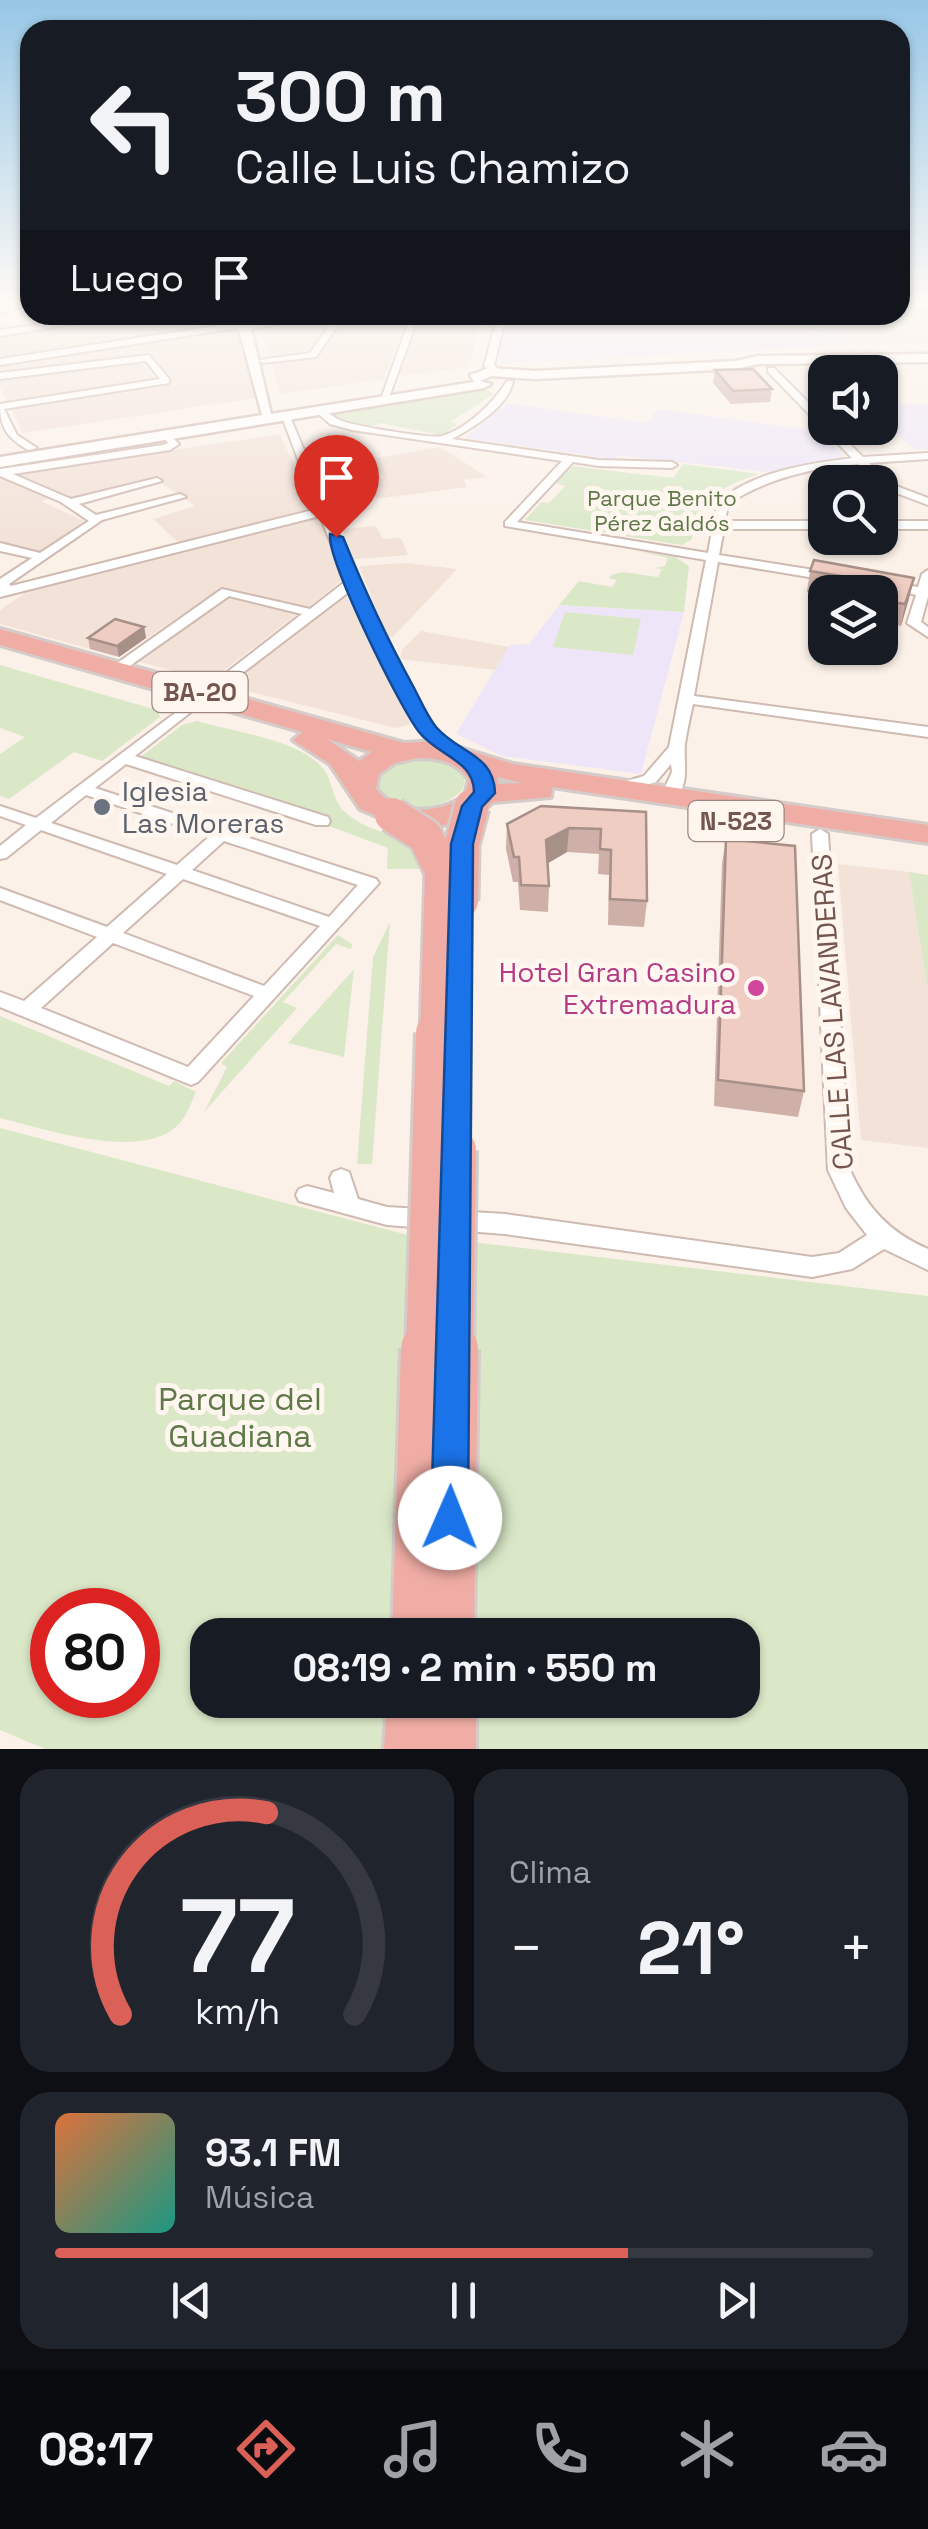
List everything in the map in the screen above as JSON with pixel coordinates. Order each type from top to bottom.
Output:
[{"type":"highway","name":"BA-20","points":[[0,637],[116,669],[304,738],[340,758],[360,780],[366,800],[420,827],[435,845],[442,871],[419,1618]]},
{"type":"highway","name":"BA-20","points":[[0,650],[399,751],[463,757]]},
{"type":"highway","points":[[360,780],[373,763],[399,751]]},
{"type":"highway","name":"N-523","points":[[463,757],[618,788],[674,788],[721,803],[928,834]]},
{"type":"highway","points":[[448,1618],[462,844],[484,778],[463,757]]},
{"type":"highway","points":[[544,792],[648,802],[674,788]]},
{"type":"highway","name":"N-523","points":[[478,799],[544,792],[928,850]]},
{"type":"highway","points":[[392,815],[435,818],[478,799]]},
{"type":"highway","points":[[414,1749],[415,1718]]},
{"type":"highway","points":[[446,1749],[447,1718]]},
{"type":"main road","points":[[265,383],[278,417]]},
{"type":"main road","points":[[268,383],[278,417]]},
{"type":"main road","points":[[34,456],[485,383]]},
{"type":"main road","points":[[5,456],[34,456],[486,383]]},
{"type":"street","points":[[162,383],[0,409],[5,456],[98,521],[2,584],[3,591],[325,511]]},
{"type":"street","points":[[384,397],[389,383]]},
{"type":"street","points":[[458,438],[495,383]]},
{"type":"street","points":[[783,383],[808,408]]},
{"type":"street","points":[[319,410],[340,424],[441,440],[458,438],[570,459],[672,465]]},
{"type":"street","points":[[278,417],[325,511],[369,622],[427,729],[463,757]]},
{"type":"street","points":[[844,445],[887,486],[928,502]]},
{"type":"street","points":[[5,456],[34,456]]},
{"type":"street","points":[[618,788],[650,779],[676,748],[723,503],[733,495],[826,467],[928,456]]},
{"type":"street","points":[[570,459],[508,524],[825,575]]},
{"type":"street","points":[[69,502],[157,482]]},
{"type":"street","points":[[94,519],[180,497]]},
{"type":"street","points":[[717,525],[808,525]]},
{"type":"street","points":[[898,525],[928,525]]},
{"type":"street","points":[[0,546],[42,558]]},
{"type":"street","points":[[928,574],[914,623],[928,633]]},
{"type":"street","points":[[0,854],[354,582]]},
{"type":"street","points":[[898,588],[922,592]]},
{"type":"street","points":[[116,669],[227,592],[312,613]]},
{"type":"street","points":[[687,699],[928,732]]},
{"type":"street","points":[[674,788],[681,760],[676,748]]},
{"type":"street","points":[[124,758],[322,821]]},
{"type":"street","points":[[0,998],[191,1077],[370,883],[82,790]]},
{"type":"street","points":[[0,811],[332,924]]},
{"type":"street","points":[[27,1010],[222,834]]},
{"type":"street","name":"CALLE LAS LAVANDERAS","points":[[820,834],[839,1170],[854,1208],[882,1237]]},
{"type":"street","points":[[0,894],[267,994]]},
{"type":"street","points":[[341,1178],[349,1206]]},
{"type":"street","points":[[307,1195],[387,1216],[505,1224],[812,1267],[844,1262],[882,1237],[928,1260]]},
{"type":"shaded area","points":[[0,383],[159,384],[8,404]]},
{"type":"shaded area","points":[[172,383],[252,383],[256,398],[23,433],[11,408]]},
{"type":"shaded area","points":[[277,383],[359,383],[280,394]]},
{"type":"shaded area","points":[[508,403],[646,423],[658,409],[808,430],[808,445],[833,445],[843,456],[767,472],[618,455],[614,459],[465,438]]},
{"type":"shaded area","points":[[928,403],[928,449],[913,449],[898,435],[898,405]]},
{"type":"shaded area","points":[[280,435],[315,507],[180,544],[153,519],[195,506],[156,479],[70,498],[12,473]]},
{"type":"shaded area","points":[[440,447],[487,477],[464,480],[467,487],[376,499],[368,479],[384,478],[370,459]]},
{"type":"shaded area","points":[[0,478],[50,498],[41,501],[86,522],[38,553],[0,545]]},
{"type":"shaded area","points":[[319,516],[342,580],[308,608],[221,588],[147,638],[117,631],[90,649],[0,624],[0,610],[34,587]]},
{"type":"shaded area","points":[[376,526],[383,539],[401,538],[408,555],[354,559],[342,529]]},
{"type":"shaded area","points":[[406,563],[457,569],[393,637],[387,637],[359,566]]},
{"type":"shaded area","points":[[230,595],[300,612],[210,681],[137,661]]},
{"type":"shaded area","points":[[346,595],[411,724],[395,728],[227,686]]},
{"type":"shaded area","points":[[559,605],[684,612],[641,774],[502,756],[456,734],[510,645],[529,644]]},
{"type":"shaded area","points":[[421,631],[509,647],[496,670],[400,659],[402,650]]},
{"type":"shaded area","points":[[838,864],[909,872],[928,992],[928,1148],[861,1140]]},
{"type":"green space","points":[[484,388],[494,394],[450,422],[457,425],[441,435],[380,423],[354,424],[330,411]]},
{"type":"green space","name":"Parque Benito Pérez Galdós","points":[[683,464],[759,474],[723,489],[705,504],[692,539],[682,545],[525,520],[541,502],[549,503],[565,486],[556,483],[572,466],[673,478]]},
{"type":"green space","points":[[637,551],[675,557],[689,566],[684,612],[559,605],[579,581],[612,587],[617,580],[609,578],[611,575],[623,572],[658,577],[662,569],[655,568],[665,566],[668,558]]},
{"type":"green space","points":[[565,612],[641,619],[633,655],[553,647]]},
{"type":"green space","points":[[0,665],[157,710],[160,717],[102,761],[74,752],[9,799],[0,796],[0,754],[25,737],[0,728]]},
{"type":"green space","points":[[197,721],[279,742],[309,756],[325,772],[346,813],[398,838],[424,869],[387,869],[388,848],[326,825],[329,818],[138,759],[182,725]]},
{"type":"green space","points":[[413,758],[436,759],[456,767],[465,779],[463,789],[431,806],[417,808],[392,802],[376,784],[378,778],[390,766]]},
{"type":"green space","points":[[909,872],[928,875],[928,992]]},
{"type":"green space","points":[[390,922],[372,1164],[357,1164],[373,957]]},
{"type":"green space","points":[[338,935],[352,944],[351,949],[336,944],[283,1002],[297,1008],[204,1112],[227,1067],[221,1063]]},
{"type":"green space","points":[[354,969],[344,1057],[288,1043]]},
{"type":"green space","points":[[0,1016],[169,1086],[174,1081],[196,1092],[177,1126],[161,1136],[140,1141],[66,1135],[0,1118]]},
{"type":"green space","name":"Parque del Guadiana","points":[[0,1128],[404,1234],[928,1296],[928,1749],[45,1749],[0,1730]]},
{"type":"building","points":[[726,383],[766,383],[772,389],[733,391]]},
{"type":"building","points":[[814,560],[897,575],[834,575],[810,571]]},
{"type":"building","points":[[898,575],[914,578],[905,604],[898,603]]},
{"type":"building","points":[[115,619],[144,627],[117,646],[88,638]]},
{"type":"building","points":[[541,806],[646,812],[647,901],[610,899],[611,850],[600,849],[601,829],[569,828],[546,840],[549,886],[521,885],[519,857],[514,857],[507,824]]},
{"type":"building","name":"Hotel Gran Casino Extremadura","points":[[726,839],[795,846],[804,1091],[718,1080]]},
{"type":"place","name":"Iglesia Las Moreras","points":[[102,807]]},
{"type":"place","name":"Hotel Gran Casino Extremadura","points":[[756,988]]},
{"type":"route","points":[[336,537],[369,622],[427,729],[451,752],[474,762],[484,778],[484,793],[472,806],[462,844],[450,1518]]}]
